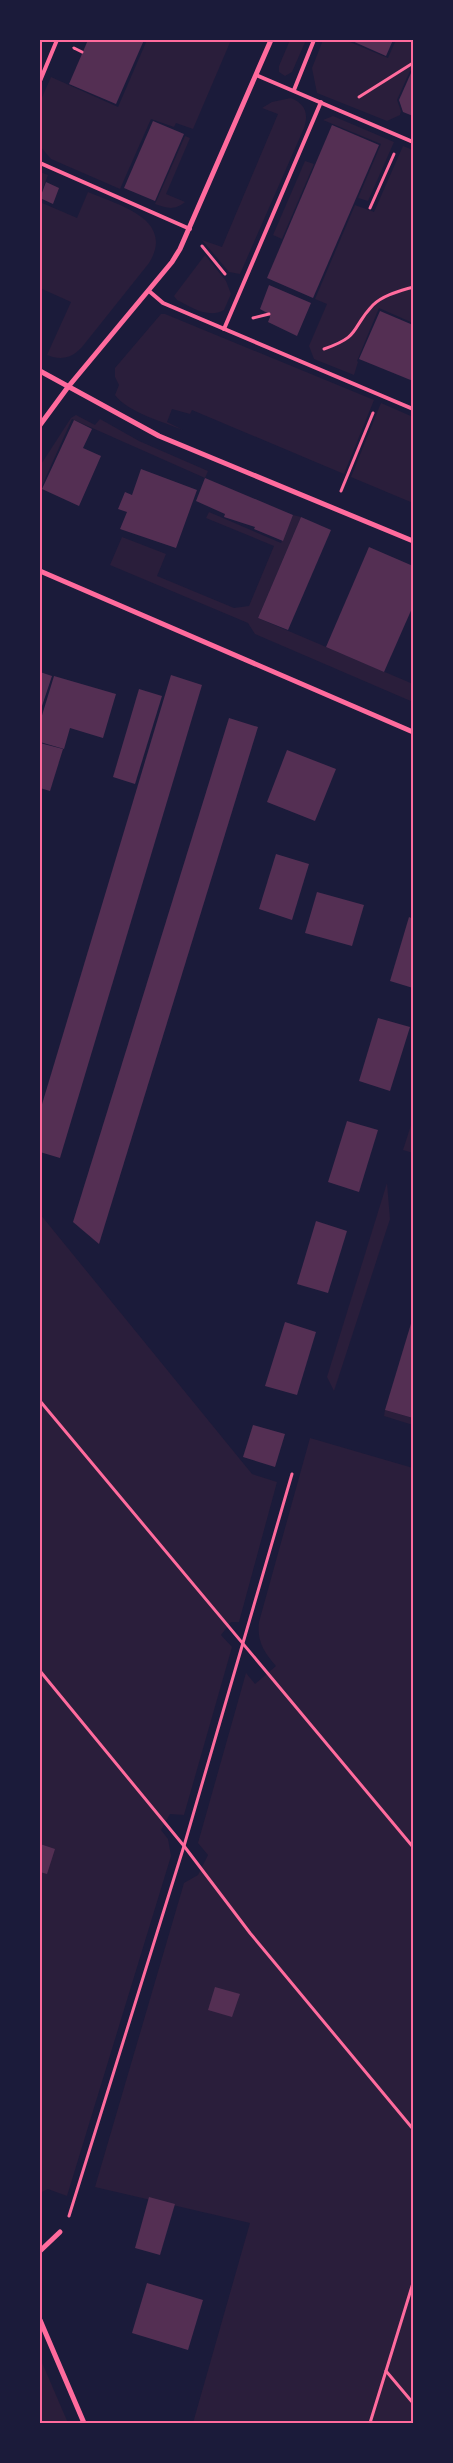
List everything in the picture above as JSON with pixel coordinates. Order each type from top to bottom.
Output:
[{"type":"street","points":[[40,425],[68,386],[172,262],[190,229],[271,40]]},
{"type":"street","points":[[40,371],[159,436],[413,541]]},
{"type":"street","points":[[40,571],[413,732]]},
{"type":"street","points":[[40,2251],[60,2232]]},
{"type":"street","points":[[40,2320],[84,2423]]},
{"type":"lane","points":[[40,80],[57,40]]},
{"type":"lane","points":[[294,90],[314,40]]},
{"type":"lane","points":[[256,75],[413,142]]},
{"type":"lane","points":[[224,329],[321,102]]},
{"type":"lane","points":[[40,163],[190,229]]},
{"type":"lane","points":[[148,291],[163,303],[413,409]]},
{"type":"path","points":[[341,111],[373,87],[413,63]]},
{"type":"path","points":[[370,208],[401,137]]},
{"type":"path","points":[[296,359],[348,339],[378,301],[413,287]]},
{"type":"path","points":[[334,507],[381,395]]},
{"type":"path","points":[[40,1401],[413,1847]]},
{"type":"path","points":[[60,2232],[71,2211],[184,1846],[292,1474]]},
{"type":"path","points":[[40,1672],[184,1846],[250,1933],[413,2129]]},
{"type":"path","points":[[370,2423],[413,2283]]},
{"type":"path","points":[[386,2370],[413,2403]]},
{"type":"shaded area","points":[[147,40],[231,40],[193,129],[176,123],[174,127],[151,119],[120,189],[51,159],[40,146],[40,102],[51,77],[118,107]]},
{"type":"shaded area","points":[[290,40],[306,40],[292,72],[285,76],[279,72],[279,66]]},
{"type":"shaded area","points":[[323,40],[345,40],[388,58],[396,40],[413,40],[413,72],[410,71],[397,100],[401,111],[400,115],[387,121],[317,93],[312,68]]},
{"type":"shaded area","points":[[291,98],[300,103],[305,110],[304,128],[240,274],[229,272],[202,240],[222,247],[278,114],[262,108],[272,102]]},
{"type":"shaded area","points":[[333,116],[394,142],[368,201],[358,198],[381,144],[323,120]]},
{"type":"shaded area","points":[[185,136],[190,138],[166,194],[185,202],[177,207],[163,207],[155,204]]},
{"type":"shaded area","points":[[403,146],[413,150],[413,323],[379,308],[357,361],[354,375],[314,359],[309,346],[327,304],[315,299],[355,205],[374,212]]},
{"type":"shaded area","points":[[305,161],[314,164],[282,239],[273,235]]},
{"type":"shaded area","points":[[40,172],[48,175],[40,196]]},
{"type":"shaded area","points":[[88,192],[114,202],[140,216],[155,235],[155,248],[149,263],[82,347],[70,356],[57,358],[47,355],[71,302],[40,288],[40,202],[77,218]]},
{"type":"shaded area","points":[[205,255],[226,281],[231,294],[224,310],[218,312],[206,313],[194,309],[177,300],[174,296]]},
{"type":"shaded area","points":[[161,314],[374,400],[344,474],[192,410],[190,414],[172,409],[167,422],[183,430],[128,407],[121,401],[115,395],[119,385],[115,377],[115,368]]},
{"type":"shaded area","points":[[381,403],[413,417],[413,503],[351,477]]},
{"type":"shaded area","points":[[76,415],[95,425],[100,419],[139,441],[208,471],[205,478],[72,419],[40,490],[40,466],[71,418]]},
{"type":"shaded area","points":[[209,512],[281,543],[293,515],[301,517],[258,618],[413,684],[413,702],[255,634],[248,623],[110,565],[122,537],[166,554],[157,576],[234,608],[249,606],[274,546],[206,518]]},
{"type":"shaded area","points":[[411,1125],[413,1126],[413,1153],[403,1150]]},
{"type":"shaded area","points":[[387,1183],[390,1219],[334,1391],[327,1377]]},
{"type":"shaded area","points":[[40,1214],[252,1474],[277,1482],[239,1622],[231,1622],[221,1635],[232,1647],[184,1815],[170,1814],[161,1830],[168,1839],[171,1856],[67,2196],[48,2189],[40,2193]]},
{"type":"shaded area","points":[[385,1410],[413,1418],[413,1425],[384,1416]]},
{"type":"shaded area","points":[[310,1438],[413,1468],[413,2423],[193,2423],[250,2223],[95,2187],[184,1883],[198,1875],[208,1855],[198,1843],[246,1673],[255,1684],[276,1666],[260,1640],[259,1622]]},
{"type":"shaded area","points":[[40,2358],[68,2423],[40,2423]]},
{"type":"building","points":[[88,40],[144,40],[116,104],[69,84]]},
{"type":"building","points":[[350,40],[393,40],[386,56]]},
{"type":"building","points":[[411,73],[413,74],[413,116],[403,112],[399,100]]},
{"type":"building","points":[[153,121],[184,134],[155,201],[124,188]]},
{"type":"building","points":[[332,125],[379,145],[313,298],[267,278]]},
{"type":"building","points":[[46,182],[59,188],[53,204],[40,198]]},
{"type":"building","points":[[269,285],[311,303],[297,336],[268,322],[269,314],[260,309]]},
{"type":"building","points":[[380,311],[413,325],[413,381],[359,359]]},
{"type":"building","points":[[74,420],[92,429],[83,448],[101,456],[79,506],[42,489]]},
{"type":"building","points":[[141,469],[197,490],[176,548],[120,529],[127,512],[118,509],[125,492],[132,495]]},
{"type":"building","points":[[205,478],[293,515],[283,541],[254,529],[255,527],[224,517],[225,514],[196,501]]},
{"type":"building","points":[[301,517],[331,530],[288,630],[258,618]]},
{"type":"building","points":[[369,547],[413,566],[413,606],[384,672],[326,647]]},
{"type":"building","points":[[40,672],[52,676],[40,712]]},
{"type":"building","points":[[171,675],[202,685],[60,1158],[40,1152],[40,1111]]},
{"type":"building","points":[[54,676],[116,694],[103,738],[70,728],[64,749],[40,742],[40,722]]},
{"type":"building","points":[[139,689],[162,696],[135,784],[113,777]]},
{"type":"building","points":[[229,718],[258,727],[99,1244],[73,1222]]},
{"type":"building","points":[[40,743],[63,749],[50,791],[40,788]]},
{"type":"building","points":[[287,750],[336,769],[315,821],[267,802]]},
{"type":"building","points":[[276,854],[309,864],[292,920],[259,909]]},
{"type":"building","points":[[317,892],[364,905],[352,946],[305,933]]},
{"type":"building","points":[[409,917],[413,919],[413,988],[390,981]]},
{"type":"building","points":[[378,1018],[410,1027],[390,1091],[359,1081]]},
{"type":"building","points":[[347,1121],[378,1130],[359,1192],[328,1182]]},
{"type":"building","points":[[316,1221],[347,1231],[328,1293],[297,1284]]},
{"type":"building","points":[[413,1317],[413,1418],[385,1410]]},
{"type":"building","points":[[285,1322],[316,1332],[297,1395],[265,1386]]},
{"type":"building","points":[[253,1425],[285,1434],[275,1467],[243,1457]]},
{"type":"building","points":[[40,1844],[55,1849],[47,1874],[40,1872]]},
{"type":"building","points":[[215,1987],[240,1994],[232,2017],[208,2010]]},
{"type":"building","points":[[149,2197],[175,2204],[160,2255],[135,2248]]},
{"type":"building","points":[[147,2283],[203,2300],[188,2350],[132,2333]]}]
